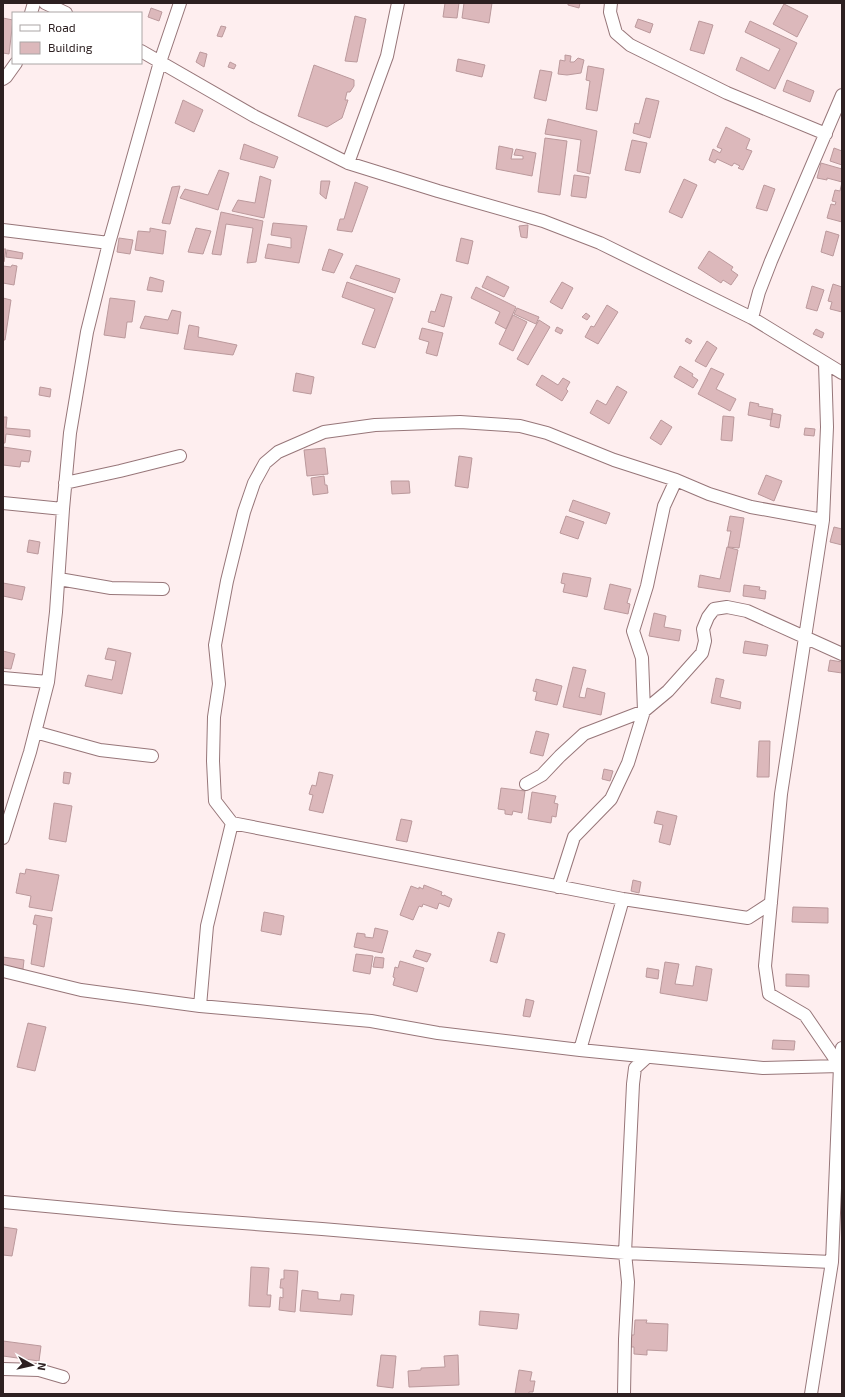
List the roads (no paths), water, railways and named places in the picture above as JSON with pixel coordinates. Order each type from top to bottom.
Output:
[{"type":"street","points":[[45,3],[64,12]]},
{"type":"street","points":[[3,838],[35,732],[48,682],[56,612],[70,433],[87,332],[160,62],[180,3]]},
{"type":"street","points":[[348,163],[387,56],[398,3]]},
{"type":"street","points":[[611,3],[610,12],[616,33],[630,45],[727,93],[826,134]]},
{"type":"street","points":[[142,52],[254,116],[348,163],[438,191],[544,221],[600,243],[752,318],[842,373]]},
{"type":"street","points":[[3,79],[15,64]]},
{"type":"street","points":[[752,318],[759,292],[771,261],[842,95]]},
{"type":"street","points":[[3,230],[110,243]]},
{"type":"street","points":[[825,363],[827,427],[823,520],[781,794],[765,966],[769,994],[805,1015],[840,1066]]},
{"type":"street","points":[[771,903],[748,918],[623,899],[232,823],[216,802],[213,760],[214,717],[219,684],[215,645],[227,581],[244,512],[254,483],[265,463],[278,452],[324,432],[375,426],[460,422],[520,426],[547,433],[614,460],[676,480],[709,494],[751,507],[823,520]]},
{"type":"street","points":[[65,483],[180,456]]},
{"type":"street","points":[[558,887],[574,837],[611,799],[628,763],[644,711],[642,658],[633,631],[647,586],[664,506],[676,480]]},
{"type":"street","points":[[3,503],[63,509]]},
{"type":"street","points":[[58,579],[111,588],[163,589]]},
{"type":"street","points":[[526,784],[542,775],[584,734],[644,711],[668,691],[702,653],[706,641],[703,630],[708,617],[714,609],[726,607],[747,611],[842,654]]},
{"type":"street","points":[[3,678],[48,682]]},
{"type":"street","points":[[35,732],[100,750],[152,756]]},
{"type":"street","points":[[200,1006],[207,926],[232,823]]},
{"type":"street","points":[[580,1050],[623,899]]},
{"type":"street","points":[[3,971],[81,990],[200,1006],[371,1021],[438,1033],[580,1050],[764,1068],[840,1066]]},
{"type":"street","points":[[811,1394],[832,1262],[842,1048]]},
{"type":"street","points":[[624,1394],[628,1282],[625,1253],[633,1084],[635,1068],[647,1057]]},
{"type":"street","points":[[3,1202],[175,1218],[625,1253],[832,1262]]},
{"type":"street","points":[[3,1369],[39,1370],[63,1377]]}]
